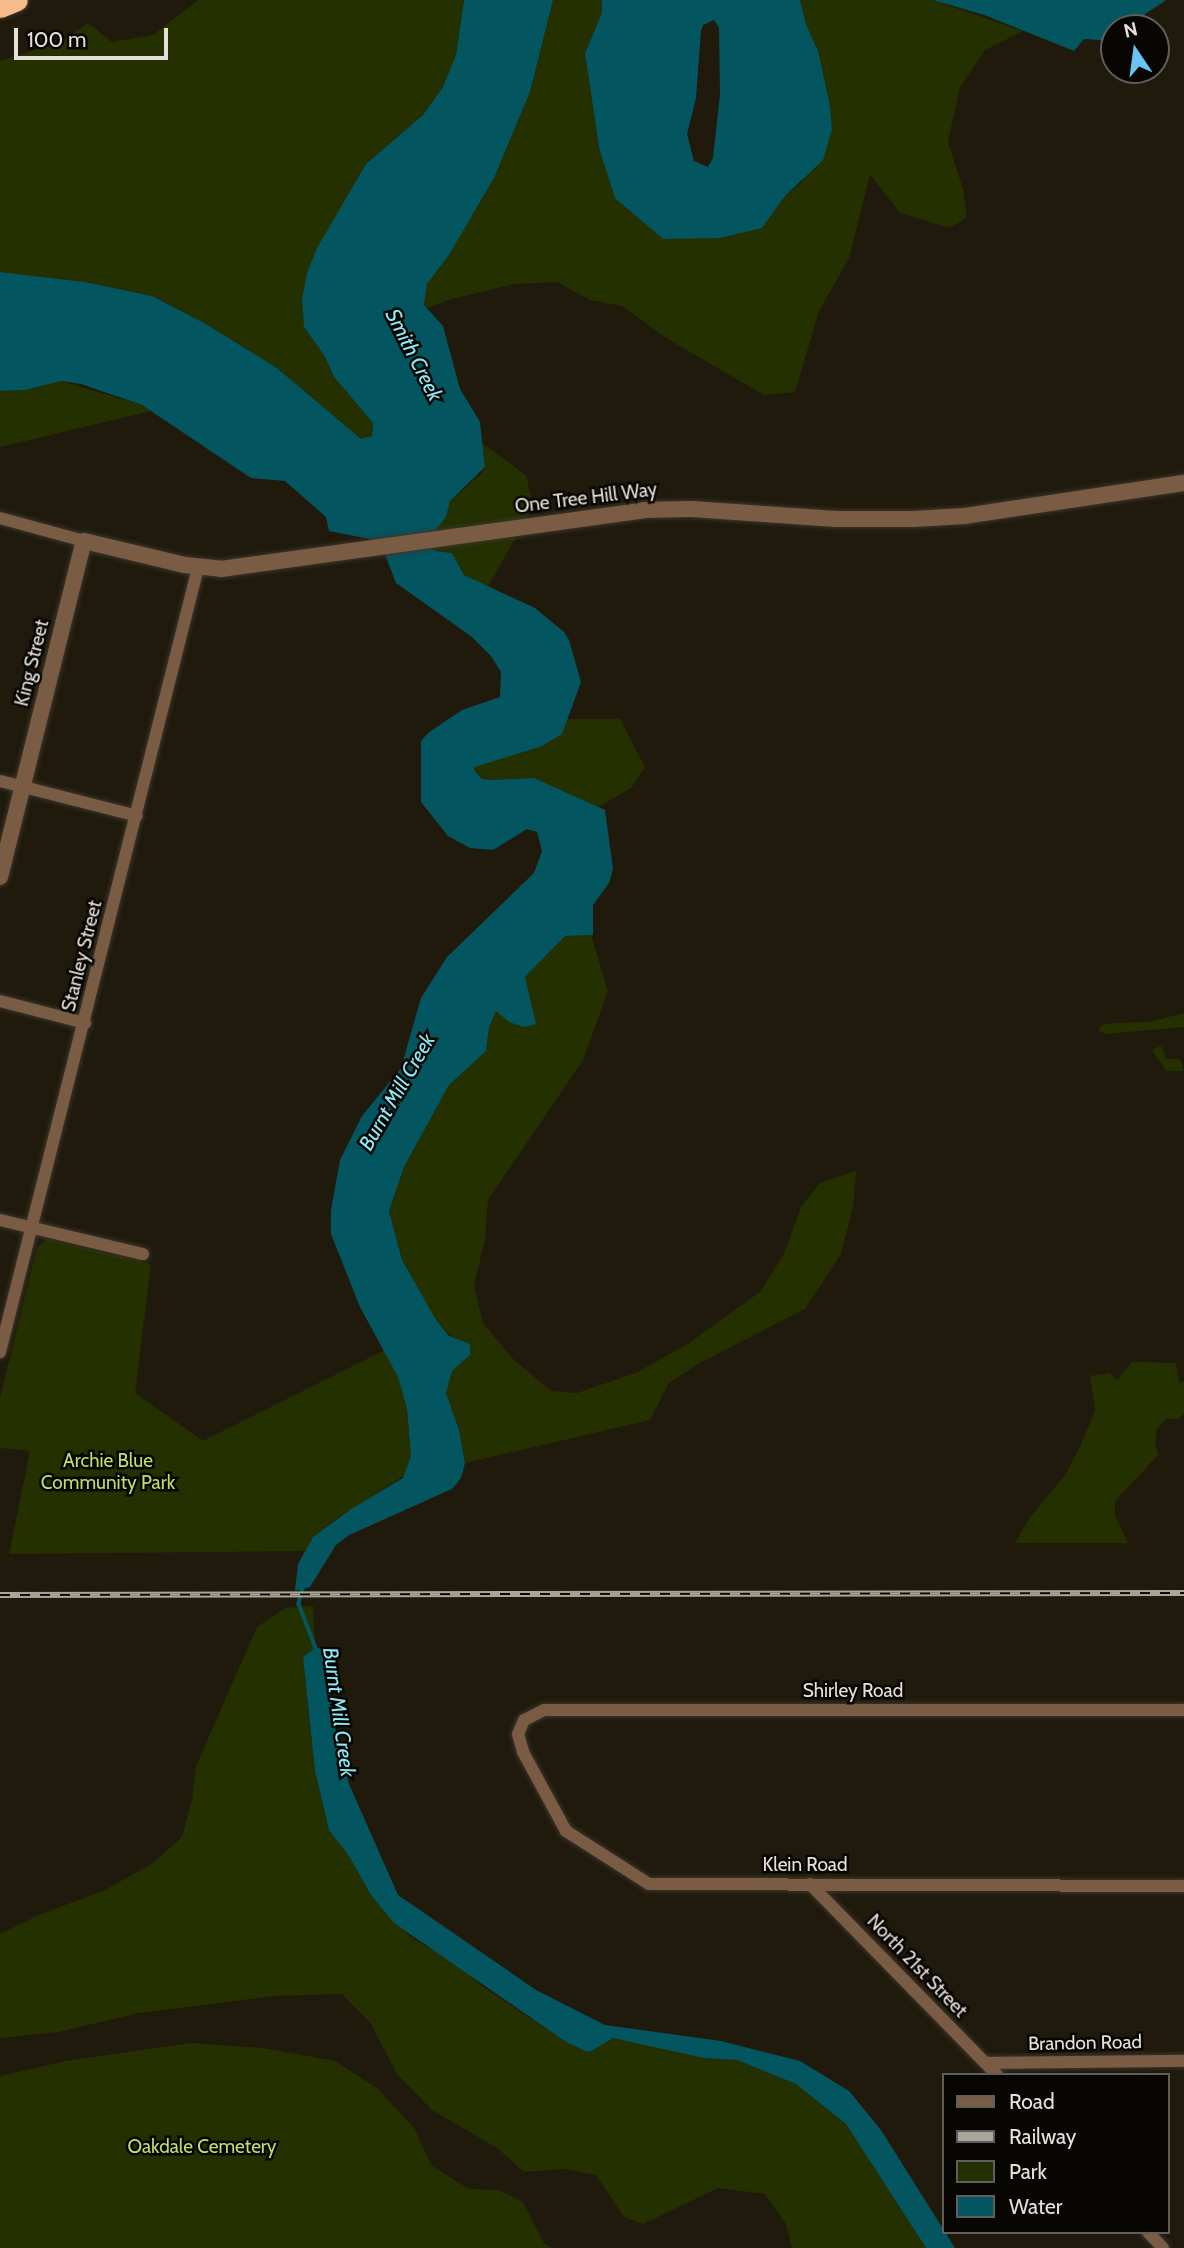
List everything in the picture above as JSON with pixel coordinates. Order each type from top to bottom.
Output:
[{"type":"highway","points":[[0,7],[17,0]]},
{"type":"street","name":"One Tree Hill Way","points":[[0,518],[198,568],[236,568],[677,508],[836,519],[965,516],[1184,483]]},
{"type":"street","name":"King Street","points":[[0,877],[84,541]]},
{"type":"street","name":"Stanley Street","points":[[0,1352],[198,568]]},
{"type":"street","points":[[0,781],[137,816]]},
{"type":"street","points":[[0,1000],[85,1023]]},
{"type":"street","points":[[0,1220],[143,1254]]},
{"type":"street","name":"Shirley Road","points":[[524,1720],[544,1710],[1184,1710]]},
{"type":"street","name":"Klein Road","points":[[524,1720],[518,1734],[519,1742],[566,1831],[640,1881],[649,1884],[1184,1886]]},
{"type":"street","name":"North 21st Street","points":[[810,1884],[995,2073]]},
{"type":"street","name":"Brandon Road","points":[[986,2063],[1184,2061]]},
{"type":"street","points":[[1150,2234],[1163,2248]]},
{"type":"green space","points":[[198,0],[464,0],[456,55],[443,87],[423,115],[366,164],[304,327],[324,355],[334,377],[373,423],[372,436],[361,439],[277,368],[206,324],[152,296],[85,282],[0,272],[0,61],[60,42],[88,23],[112,42],[153,35]]},
{"type":"green space","points":[[553,0],[602,0],[602,13],[585,53],[599,148],[762,228],[785,196],[802,182],[818,51],[806,24],[800,0],[933,0],[1023,31],[985,50],[960,87],[948,142],[963,189],[967,217],[950,228],[900,213],[870,174],[849,258],[819,311],[795,392],[764,395],[666,338],[622,306],[590,300],[557,282],[514,284],[448,300],[427,308],[424,305],[427,284],[449,255],[494,178],[530,92]]},
{"type":"green space","points":[[61,381],[142,405],[151,411],[0,447],[0,391],[26,390]]},
{"type":"green space","points":[[482,443],[526,475],[533,507],[487,588],[464,575],[451,553],[437,551],[426,543],[446,517],[450,501],[482,473],[485,467]]},
{"type":"green space","points":[[566,719],[620,719],[645,767],[631,788],[598,807],[534,778],[482,779],[474,770],[475,767],[562,734]]},
{"type":"green space","points":[[591,935],[608,991],[583,1060],[488,1200],[485,1240],[474,1285],[483,1323],[513,1359],[551,1391],[577,1393],[636,1373],[689,1343],[760,1292],[784,1254],[801,1207],[820,1183],[856,1171],[853,1207],[841,1254],[805,1309],[696,1365],[669,1383],[650,1420],[465,1463],[459,1430],[446,1393],[452,1371],[470,1355],[436,1321],[402,1260],[389,1211],[404,1167],[449,1085],[486,1051],[489,1027],[496,1010],[509,1022],[525,977],[565,936]]},
{"type":"green space","points":[[1184,1013],[1184,1027],[1105,1034],[1098,1030],[1102,1025],[1112,1023],[1149,1022]]},
{"type":"green space","points":[[1161,1046],[1167,1059],[1180,1059],[1184,1071],[1166,1071],[1152,1050]]},
{"type":"green space","name":"Archie Blue Community Park","points":[[47,1239],[151,1264],[135,1393],[203,1441],[385,1350],[398,1377],[407,1409],[411,1456],[407,1474],[336,1519],[313,1537],[305,1551],[9,1554],[30,1451],[0,1448],[0,1398],[37,1247]]},
{"type":"green space","points":[[1132,1362],[1176,1363],[1179,1383],[1184,1381],[1184,1413],[1178,1419],[1166,1419],[1157,1429],[1155,1445],[1159,1454],[1115,1501],[1115,1515],[1128,1543],[1015,1543],[1028,1520],[1065,1475],[1080,1447],[1095,1411],[1090,1376],[1109,1373],[1117,1380]]},
{"type":"green space","points":[[313,1606],[315,1648],[303,1657],[315,1771],[329,1830],[349,1856],[371,1895],[412,1938],[455,1963],[482,1986],[566,2042],[585,2051],[590,2052],[613,2037],[704,2058],[737,2060],[796,2084],[846,2124],[926,2248],[792,2248],[786,2224],[765,2194],[718,2188],[643,2224],[624,2217],[596,2175],[564,2169],[524,2172],[497,2148],[432,2110],[397,2074],[370,2022],[342,1994],[273,1996],[139,2013],[58,2032],[0,2038],[0,1934],[39,1915],[105,1890],[153,1863],[182,1837],[192,1800],[196,1766],[257,1627],[285,1608]]},
{"type":"green space","name":"Oakdale Cemetery","points":[[192,2043],[263,2048],[335,2061],[377,2088],[414,2128],[432,2166],[469,2189],[498,2190],[522,2201],[544,2243],[552,2248],[0,2248],[0,2076],[66,2061]]},
{"type":"water","name":"Smith Creek","points":[[464,0],[553,0],[530,92],[494,178],[449,255],[427,284],[424,305],[443,326],[460,389],[480,422],[485,467],[450,501],[446,517],[426,543],[436,551],[452,553],[464,575],[535,608],[564,632],[569,640],[581,682],[562,734],[542,746],[475,767],[474,770],[482,779],[534,778],[605,810],[613,869],[609,883],[593,905],[593,935],[565,936],[525,977],[536,1024],[524,1027],[509,1022],[496,1011],[489,1027],[486,1051],[449,1085],[404,1167],[389,1211],[402,1260],[436,1320],[449,1336],[470,1344],[470,1355],[452,1371],[446,1393],[459,1430],[465,1463],[461,1478],[452,1489],[349,1535],[336,1545],[310,1587],[295,1591],[298,1564],[313,1537],[351,1509],[403,1478],[411,1456],[407,1409],[398,1377],[360,1307],[331,1234],[331,1210],[340,1160],[362,1116],[401,1068],[421,998],[447,957],[534,873],[542,851],[537,832],[527,829],[493,850],[470,848],[448,836],[421,802],[421,741],[428,733],[462,710],[500,697],[501,672],[491,656],[472,637],[396,583],[380,541],[329,531],[326,517],[285,481],[251,478],[142,405],[81,384],[61,381],[26,390],[0,391],[0,272],[85,282],[152,296],[206,324],[277,368],[361,439],[372,436],[373,423],[334,377],[324,355],[304,327],[302,299],[307,273],[317,248],[366,164],[423,115],[443,87],[456,55]]},
{"type":"water","points":[[602,0],[800,0],[806,24],[818,51],[832,129],[823,160],[785,196],[762,228],[719,238],[663,239],[615,198],[599,148],[585,53],[602,13]],"holes":[[[714,20],[719,28],[720,94],[713,158],[708,167],[694,161],[687,134],[696,98],[701,31],[703,25]]]},
{"type":"water","points":[[933,0],[1166,0],[1146,14],[1100,14],[1100,40],[1084,39],[1074,51],[984,15]]},
{"type":"water","points":[[315,1648],[327,1649],[333,1719],[349,1784],[398,1895],[536,1990],[605,2025],[721,2041],[800,2061],[849,2091],[881,2130],[942,2227],[942,2234],[946,2234],[955,2248],[926,2248],[846,2124],[796,2084],[737,2060],[704,2058],[613,2038],[590,2052],[585,2051],[566,2042],[394,1923],[371,1895],[349,1856],[329,1830],[315,1771],[303,1657]]},
{"type":"waterway","name":"Burnt Mill Creek","points":[[304,1585],[299,1604],[317,1651]]},
{"type":"railway","points":[[0,1595],[1184,1593]]}]
